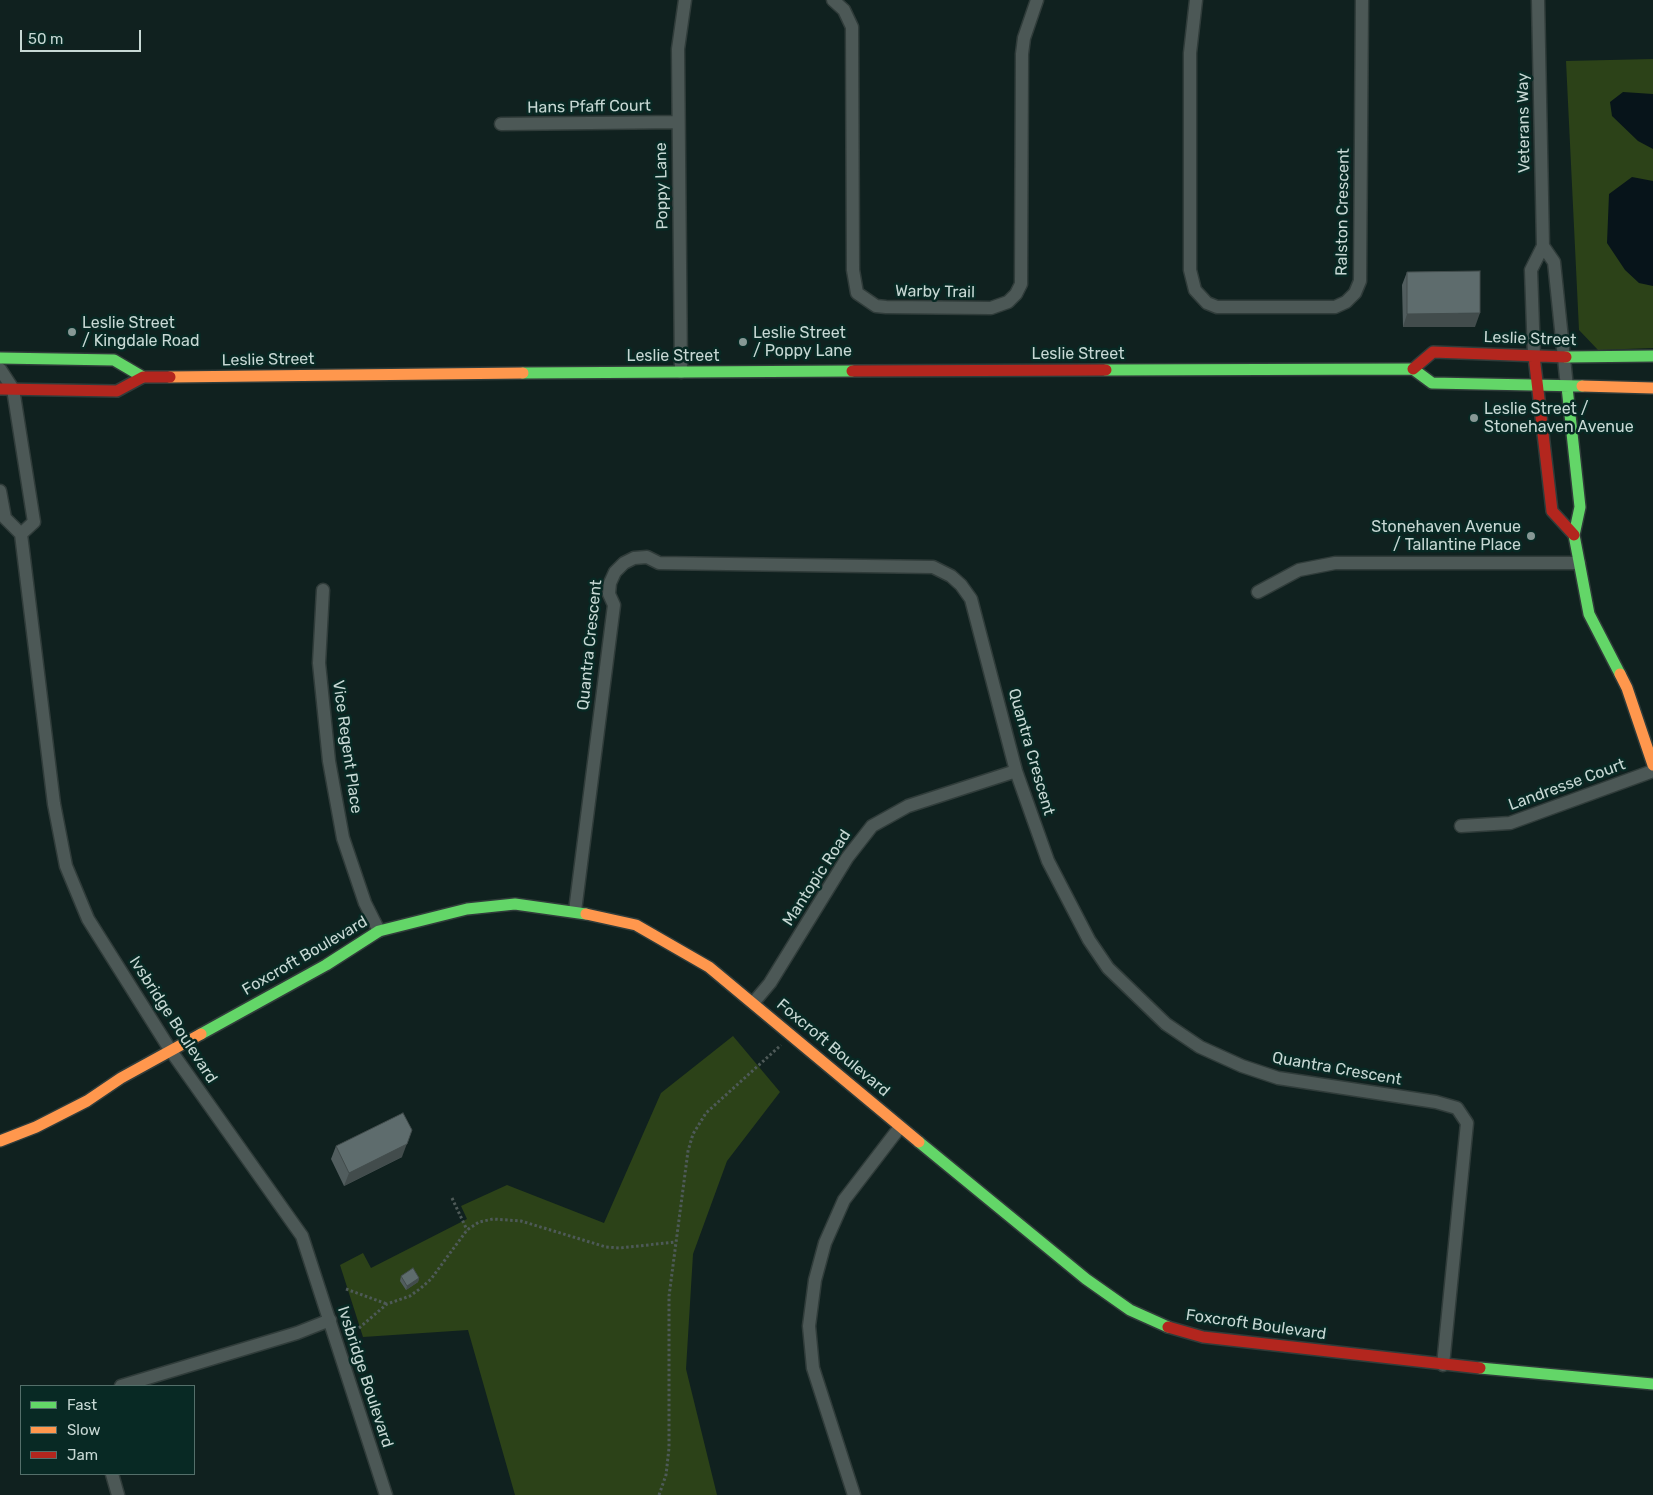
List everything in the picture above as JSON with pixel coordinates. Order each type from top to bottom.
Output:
[{"type":"street","name":"Poppy Lane","points":[[681,372],[678,49],[685,0]]},
{"type":"street","name":"Warby Trail","points":[[833,0],[844,10],[852,27],[853,270],[857,293],[866,301],[881,307],[991,308],[1008,302],[1016,294],[1021,284],[1022,54],[1024,38],[1037,0]]},
{"type":"street","name":"Ralston Crescent","points":[[1196,0],[1190,53],[1190,270],[1192,282],[1200,298],[1207,303],[1225,308],[1335,307],[1346,302],[1355,293],[1360,281],[1361,263],[1362,0]]},
{"type":"street","name":"Veterans Way","points":[[1534,356],[1531,270],[1543,246],[1538,0]]},
{"type":"street","name":"Hans Pfaff Court","points":[[501,124],[678,122]]},
{"type":"street","name":"Veterans Way","points":[[1543,246],[1554,262],[1567,387]]},
{"type":"street","name":"Leslie Street","points":[[0,389],[117,392],[143,377],[681,372],[1413,369],[1432,352],[1564,357],[1653,356]]},
{"type":"street","points":[[1534,356],[1552,512],[1574,535]]},
{"type":"street","points":[[0,358],[114,360],[143,377]]},
{"type":"street","points":[[0,369],[13,389],[34,522],[21,534],[5,518],[0,491]]},
{"type":"street","points":[[1413,369],[1432,384],[1653,388]]},
{"type":"street","points":[[1567,387],[1580,507],[1574,535],[1589,614],[1627,688],[1653,766]]},
{"type":"street","name":"Ivsbridge Boulevard","points":[[21,534],[54,804],[66,866],[88,919],[171,1050],[302,1236],[386,1495]]},
{"type":"street","name":"Quantra Crescent","points":[[575,911],[614,604],[609,594],[610,583],[615,572],[624,563],[634,558],[647,557],[659,563],[933,567],[951,576],[971,599],[1016,771],[1048,860],[1089,940],[1108,968],[1166,1024],[1200,1047],[1242,1066],[1278,1078],[1436,1102],[1457,1108],[1467,1122],[1443,1365]]},
{"type":"street","points":[[1258,592],[1299,570],[1335,562],[1579,563]]},
{"type":"street","name":"Vice Regent Place","points":[[323,590],[320,662],[329,762],[343,838],[365,903],[379,931]]},
{"type":"street","name":"Mantopic Road","points":[[754,1002],[770,983],[847,858],[872,826],[908,806],[1016,771]]},
{"type":"street","name":"Landresse Court","points":[[1461,826],[1510,823],[1653,771]]},
{"type":"street","name":"Foxcroft Boulevard","points":[[0,1141],[36,1128],[88,1101],[122,1078],[326,965],[379,931],[467,909],[515,904],[575,911],[636,925],[710,967],[754,1002],[900,1127],[1086,1279],[1130,1310],[1168,1327],[1203,1337],[1443,1365],[1653,1384]]},
{"type":"street","points":[[854,1495],[813,1368],[809,1326],[816,1280],[825,1243],[844,1200],[900,1127]]},
{"type":"street","points":[[124,1385],[297,1333],[330,1320]]},
{"type":"street","points":[[112,1475],[118,1495]]},
{"type":"path","points":[[659,1495],[668,1462],[669,1296],[688,1151],[693,1134],[706,1113],[792,1034]]},
{"type":"path","points":[[452,1198],[468,1230]]},
{"type":"path","points":[[359,1328],[387,1304],[405,1299],[421,1288],[431,1279],[468,1230],[486,1220],[506,1218],[606,1247],[620,1248],[675,1242]]},
{"type":"path","points":[[346,1289],[387,1304]]},
{"type":"green space","points":[[1653,59],[1653,348],[1598,350],[1579,330],[1566,61]]},
{"type":"green space","points":[[733,1036],[780,1092],[727,1161],[693,1254],[686,1369],[717,1495],[515,1495],[468,1330],[363,1337],[340,1265],[363,1253],[371,1268],[467,1219],[461,1206],[507,1185],[604,1223],[661,1093]]},
{"type":"shaded area","points":[[1623,92],[1653,94],[1653,149],[1638,141],[1612,116],[1610,102]]},
{"type":"shaded area","points":[[1632,177],[1653,181],[1653,286],[1639,283],[1625,270],[1607,243],[1609,194]]},
{"type":"building","points":[[1480,271],[1480,313],[1407,314],[1407,272]]},
{"type":"building","points":[[403,1113],[412,1130],[407,1144],[349,1173],[336,1146]]},
{"type":"building","points":[[413,1268],[419,1278],[407,1286],[401,1276]]},
{"type":"traffic: fast","points":[[1566,357],[1653,356]]},
{"type":"traffic: fast","points":[[0,358],[114,360],[143,377]]},
{"type":"traffic: fast","points":[[1106,370],[1413,369],[1432,383],[1582,386]]},
{"type":"traffic: fast","points":[[523,373],[852,371]]},
{"type":"traffic: fast","points":[[1567,387],[1580,507],[1574,535],[1589,614],[1620,674]]},
{"type":"traffic: fast","points":[[201,1034],[326,965],[379,931],[467,909],[515,904],[586,914]]},
{"type":"traffic: fast","points":[[919,1142],[1086,1279],[1130,1310],[1168,1327]]},
{"type":"traffic: fast","points":[[1480,1368],[1653,1384]]},
{"type":"traffic: slow","points":[[170,377],[523,373]]},
{"type":"traffic: slow","points":[[1582,386],[1653,388]]},
{"type":"traffic: slow","points":[[1620,674],[1627,688],[1653,765]]},
{"type":"traffic: slow","points":[[586,914],[636,925],[709,967],[919,1142]]},
{"type":"traffic: slow","points":[[0,1141],[36,1127],[87,1101],[121,1078],[201,1034]]},
{"type":"traffic: jam","points":[[1413,369],[1433,352],[1566,357]]},
{"type":"traffic: jam","points":[[1534,356],[1552,511],[1574,535]]},
{"type":"traffic: jam","points":[[852,371],[1106,370]]},
{"type":"traffic: jam","points":[[0,389],[117,391],[143,377],[170,377]]},
{"type":"traffic: jam","points":[[1168,1327],[1203,1337],[1480,1368]]},
{"type":"place","name":"Leslie Street / Kingdale Road","points":[[72,332]]},
{"type":"place","name":"Leslie Street / Poppy Lane","points":[[743,342]]},
{"type":"place","name":"Leslie Street / Stonehaven Avenue","points":[[1474,418]]},
{"type":"place","name":"Stonehaven Avenue / Tallantine Place","points":[[1531,536]]}]
